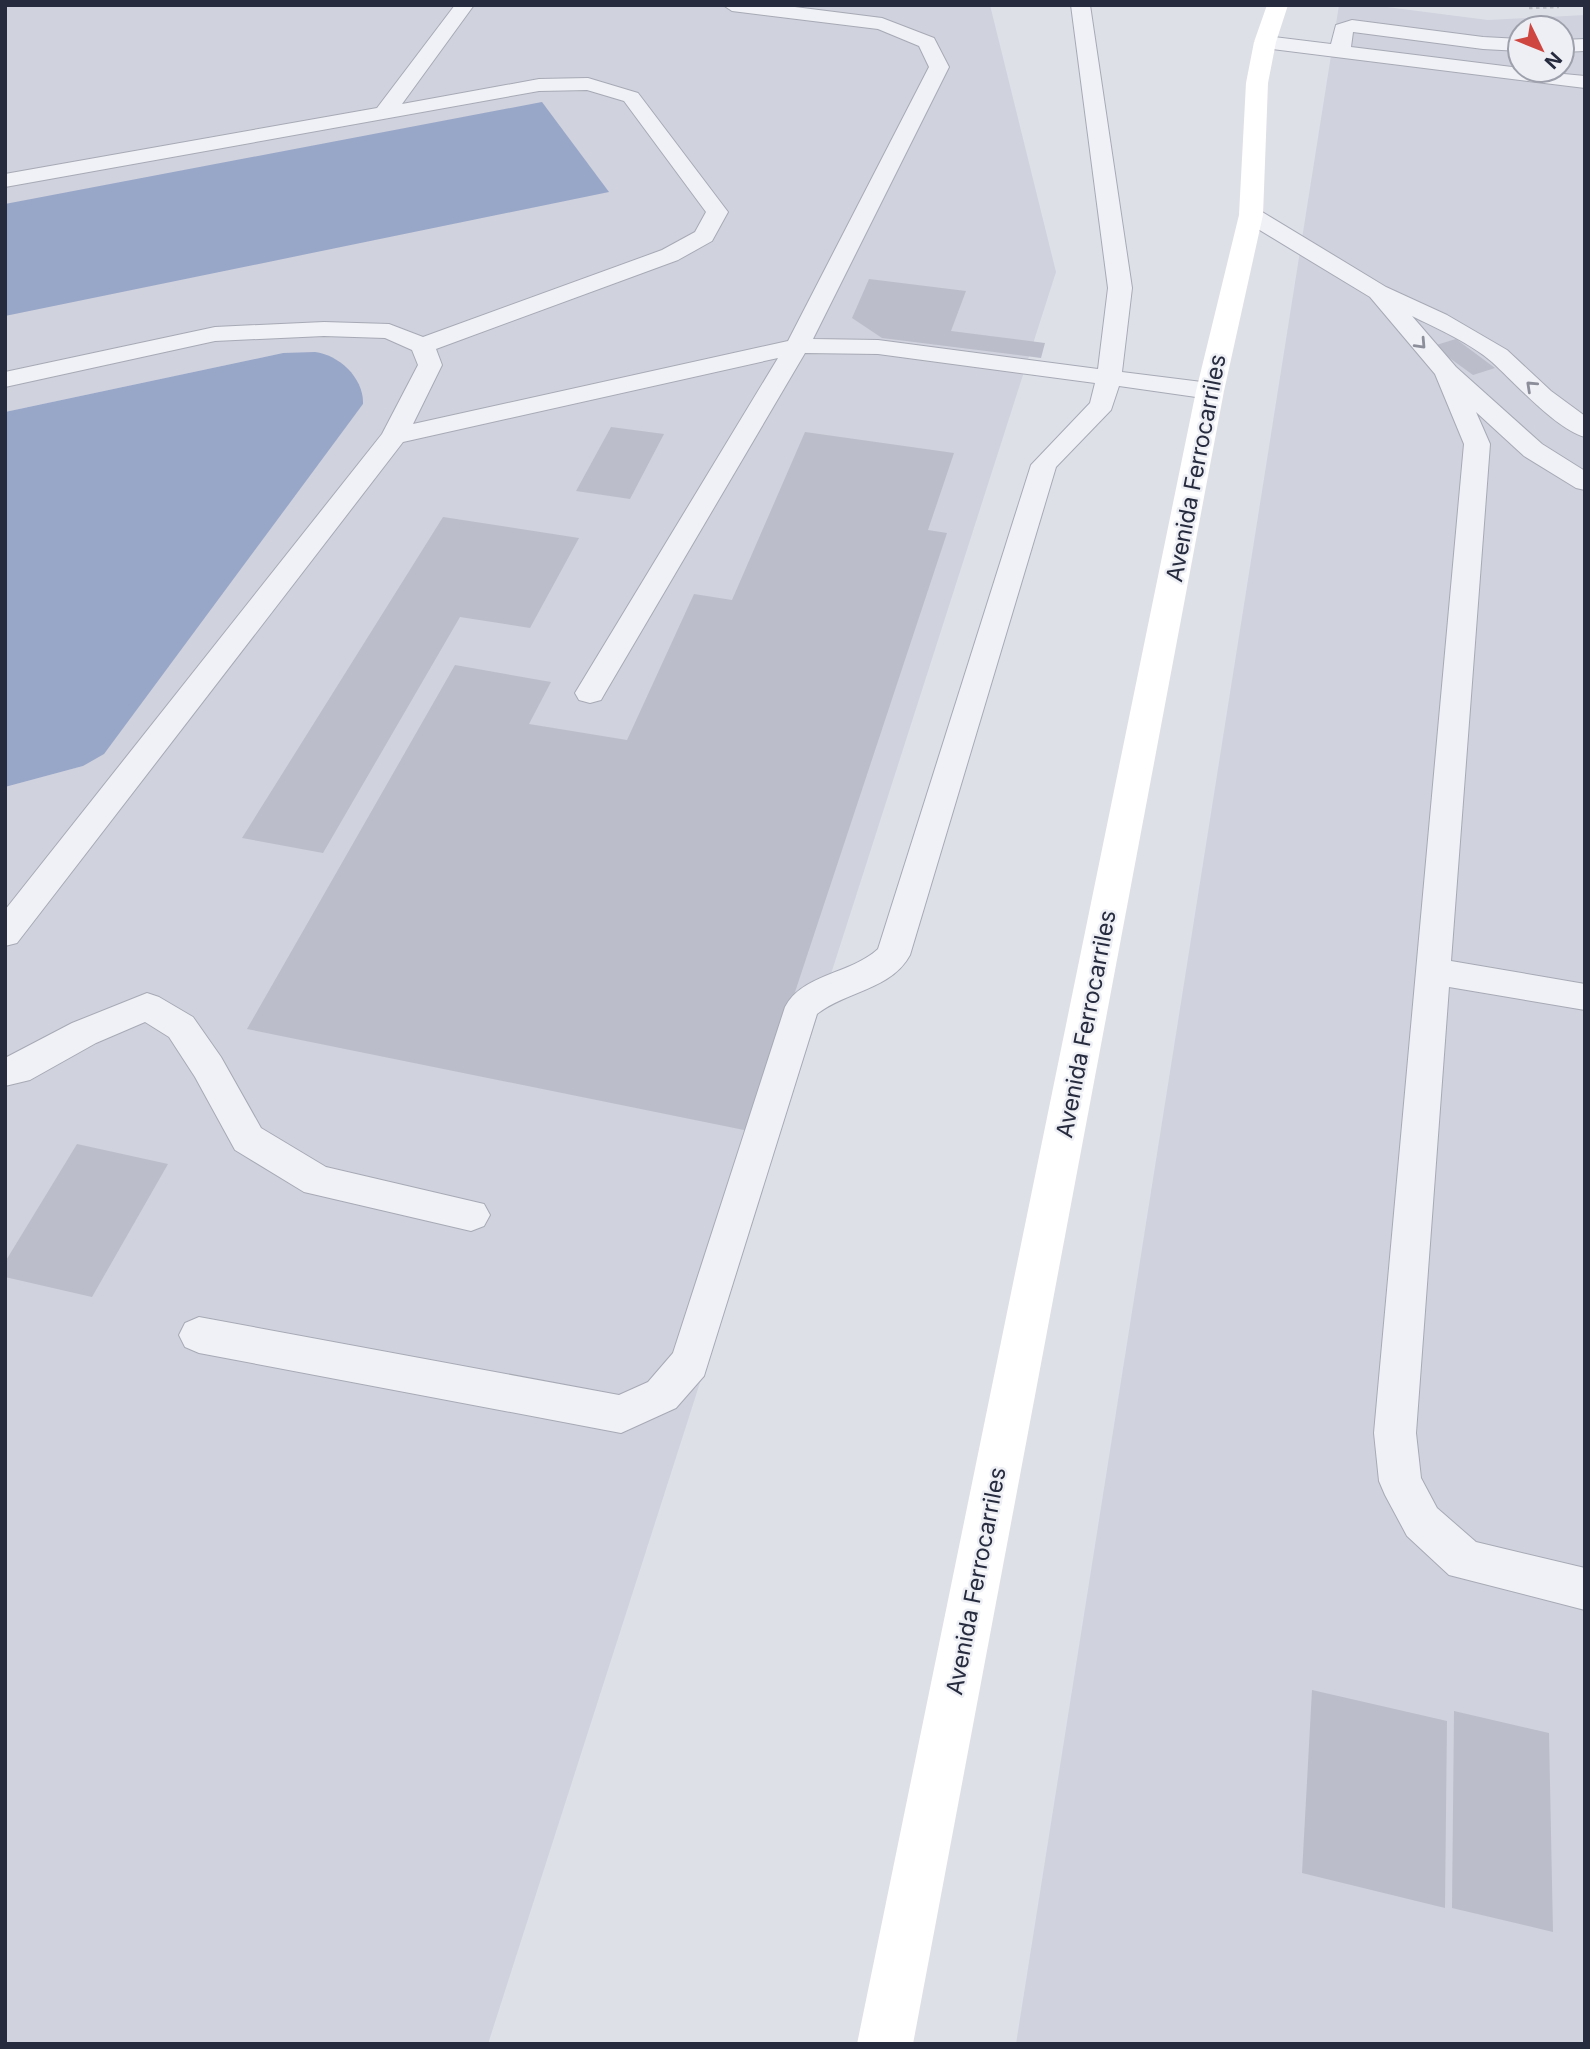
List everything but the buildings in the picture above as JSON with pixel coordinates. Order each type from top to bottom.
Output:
[{"type":"main road","name":"Avenida Ferrocarriles","points":[[885,2044],[1210,391],[1251,215],[1257,83],[1265,42],[1278,5]]},
{"type":"lane","points":[[384,113],[465,5]]},
{"type":"lane","points":[[590,692],[797,345],[939,67],[928,42],[882,24],[732,5]]},
{"type":"lane","points":[[199,1335],[621,1414],[662,1395],[690,1363],[802,1007],[813,997],[880,970],[893,955],[1044,465],[1102,405],[1109,378],[1120,288],[1080,5]]},
{"type":"lane","points":[[1340,52],[1343,29],[1352,26],[1506,45]]},
{"type":"lane","points":[[1265,42],[1585,82]]},
{"type":"lane","points":[[5,181],[539,85],[588,84],[631,97],[717,212],[704,236],[670,255],[422,346]]},
{"type":"lane","points":[[1251,215],[1378,292],[1439,320],[1498,355],[1542,397],[1585,429]]},
{"type":"lane","points":[[1378,292],[1447,372],[1534,450],[1585,482]]},
{"type":"lane","points":[[5,380],[215,334],[324,329],[389,331],[422,346],[430,365],[394,436],[5,934]]},
{"type":"lane","points":[[394,436],[797,345],[878,347],[1210,391]]},
{"type":"lane","points":[[1447,372],[1477,444],[1395,1433],[1400,1481],[1422,1522],[1464,1560],[1585,1589]]},
{"type":"lane","points":[[1433,971],[1585,997]]},
{"type":"lane","points":[[5,1072],[17,1070],[84,1033],[147,1006],[181,1027],[208,1067],[248,1139],[317,1181],[471,1215]]},
{"type":"shaded area","points":[[5,5],[990,5],[1056,272],[488,2044],[5,2044],[5,787],[83,766],[363,404],[283,353],[5,412]]},
{"type":"shaded area","points":[[1339,5],[1371,5],[1488,20],[1506,19],[1506,84],[1576,84],[1576,15],[1585,15],[1585,2044],[1016,2044]]},
{"type":"water","points":[[542,102],[609,192],[5,316],[5,204]]},
{"type":"water","points":[[315,352],[333,358],[348,369],[359,385],[363,404],[104,754],[83,766],[5,787],[5,412],[283,353]]}]
